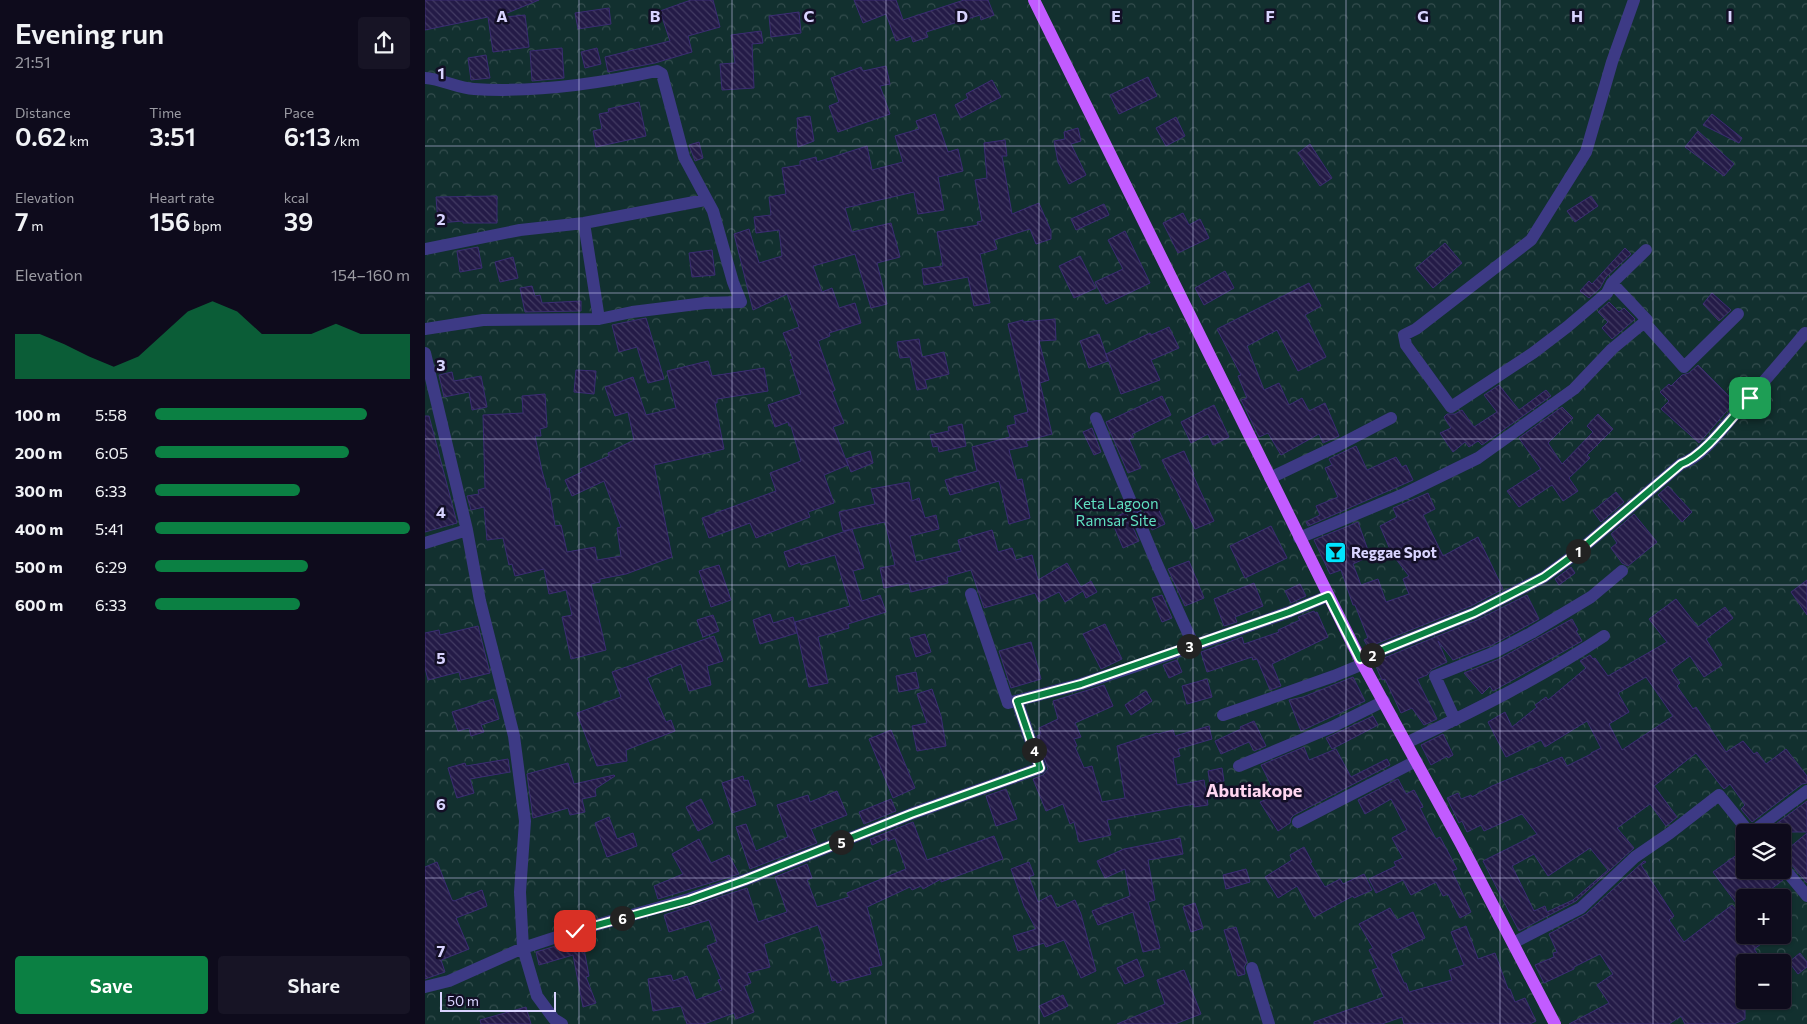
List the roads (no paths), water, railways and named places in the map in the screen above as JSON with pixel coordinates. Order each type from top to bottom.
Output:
[{"type":"main road","points":[[1034,0],[1328,596],[1555,1024]]},
{"type":"street","points":[[1634,0],[1612,62],[1586,152],[1531,240],[1416,329],[1404,335],[1406,345],[1451,407],[1533,354],[1567,327],[1607,293],[1612,283],[1646,250]]},
{"type":"street","points":[[425,78],[472,89],[550,88],[608,81],[657,71],[662,74],[684,157],[705,200],[713,211],[733,282],[741,302],[705,303],[632,312],[599,319],[483,320],[425,329]]},
{"type":"street","points":[[425,249],[520,230],[583,223],[705,200]]},
{"type":"street","points":[[583,223],[599,319]]},
{"type":"street","points":[[1299,538],[1413,490],[1478,458],[1574,389],[1612,349],[1647,320],[1612,283]]},
{"type":"street","points":[[1644,322],[1684,367],[1737,314]]},
{"type":"street","points":[[1223,716],[1334,676],[1474,613],[1544,577],[1574,555],[1681,464],[1690,461],[1704,448],[1782,362],[1805,333]]},
{"type":"street","points":[[425,354],[467,530],[480,601],[514,736],[525,821],[520,892],[523,948],[537,996],[554,1019],[563,1024]]},
{"type":"street","points":[[1096,418],[1156,562],[1193,644]]},
{"type":"street","points":[[1270,478],[1391,418]]},
{"type":"street","points":[[425,543],[467,530]]},
{"type":"street","points":[[1455,720],[1435,676],[1495,652],[1531,633],[1591,598],[1622,571]]},
{"type":"street","points":[[971,594],[1008,703],[1081,684],[1289,612],[1328,596]]},
{"type":"street","points":[[1406,743],[1455,720],[1586,648],[1604,636]]},
{"type":"street","points":[[425,988],[449,981],[523,948],[575,931],[689,900],[928,808],[1040,768],[1017,701]]},
{"type":"street","points":[[1239,766],[1332,727],[1384,701]]},
{"type":"street","points":[[1299,822],[1416,761]]},
{"type":"street","points":[[1762,824],[1807,791]]},
{"type":"street","points":[[1513,943],[1581,908],[1635,857],[1671,833],[1719,795],[1744,824]]},
{"type":"street","points":[[1791,877],[1807,896]]},
{"type":"street","points":[[1252,968],[1269,1024]]},
{"type":"place","name":"Reggae Spot","points":[[1335,552]]},
{"type":"district","name":"Abutiakope","points":[[1254,790]]},
{"type":"park label","name":"Keta Lagoon Ramsar Site","points":[[1116,512]]}]
